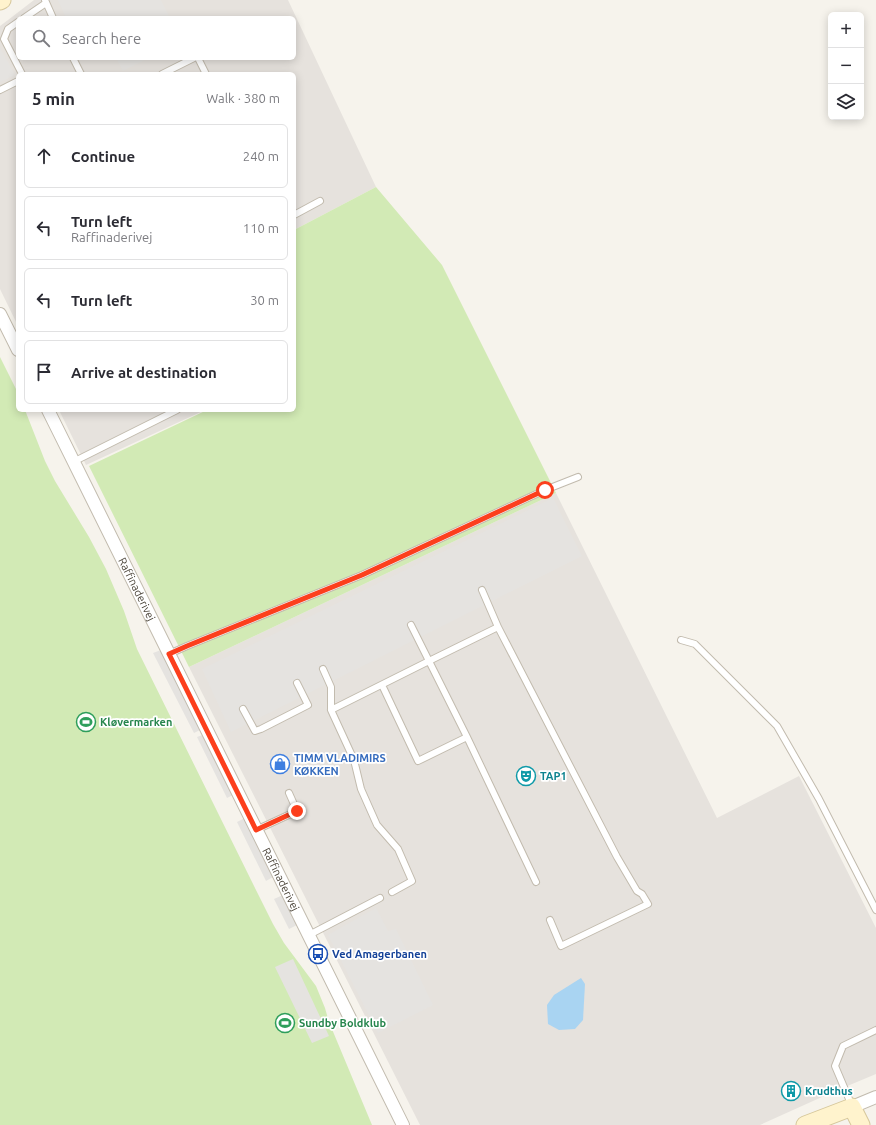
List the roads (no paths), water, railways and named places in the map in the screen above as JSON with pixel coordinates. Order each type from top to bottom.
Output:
[{"type":"street","points":[[0,314],[16,346]]},
{"type":"street","name":"Raffinaderivej","points":[[49,412],[403,1125]]},
{"type":"street","points":[[805,1125],[876,1097]]},
{"type":"street","points":[[852,1107],[861,1125]]},
{"type":"lane","points":[[26,16],[45,1],[53,16]]},
{"type":"lane","points":[[16,23],[8,29],[4,39],[21,72]]},
{"type":"lane","points":[[74,60],[80,72]]},
{"type":"lane","points":[[166,72],[190,60]]},
{"type":"lane","points":[[199,60],[205,72]]},
{"type":"lane","points":[[0,90],[16,82]]},
{"type":"lane","points":[[296,214],[320,201]]},
{"type":"lane","points":[[73,462],[173,412]]},
{"type":"lane","points":[[169,654],[362,575],[545,490],[578,477]]},
{"type":"lane","points":[[482,590],[498,627],[617,858],[637,891],[642,894],[648,904],[561,946],[550,920]]},
{"type":"lane","points":[[411,625],[467,737],[536,882]]},
{"type":"lane","points":[[331,710],[498,627]]},
{"type":"lane","points":[[681,640],[695,644],[777,726],[820,799],[876,910]]},
{"type":"lane","points":[[323,669],[331,687],[331,710],[354,760],[361,789],[377,824],[398,849],[412,881],[392,892]]},
{"type":"lane","points":[[243,709],[255,731],[308,706],[297,683]]},
{"type":"lane","points":[[382,684],[418,761],[467,737]]},
{"type":"lane","points":[[256,830],[297,811],[289,793]]},
{"type":"lane","points":[[309,935],[380,898]]},
{"type":"lane","points":[[852,1107],[835,1066],[843,1046],[876,1030]]},
{"type":"water","points":[[581,978],[585,984],[583,1020],[575,1029],[559,1030],[548,1024],[547,1005],[554,995]]},
{"type":"place","name":"Kløvermarken","points":[[86,722]]},
{"type":"place","name":"TIMM VLADIMIRS KØKKEN","points":[[280,764]]},
{"type":"place","name":"TAP1","points":[[526,776]]},
{"type":"place","name":"Ved Amagerbanen","points":[[318,954]]},
{"type":"place","name":"Sundby Boldklub","points":[[285,1023]]},
{"type":"place","name":"Krudthus","points":[[791,1091]]}]
